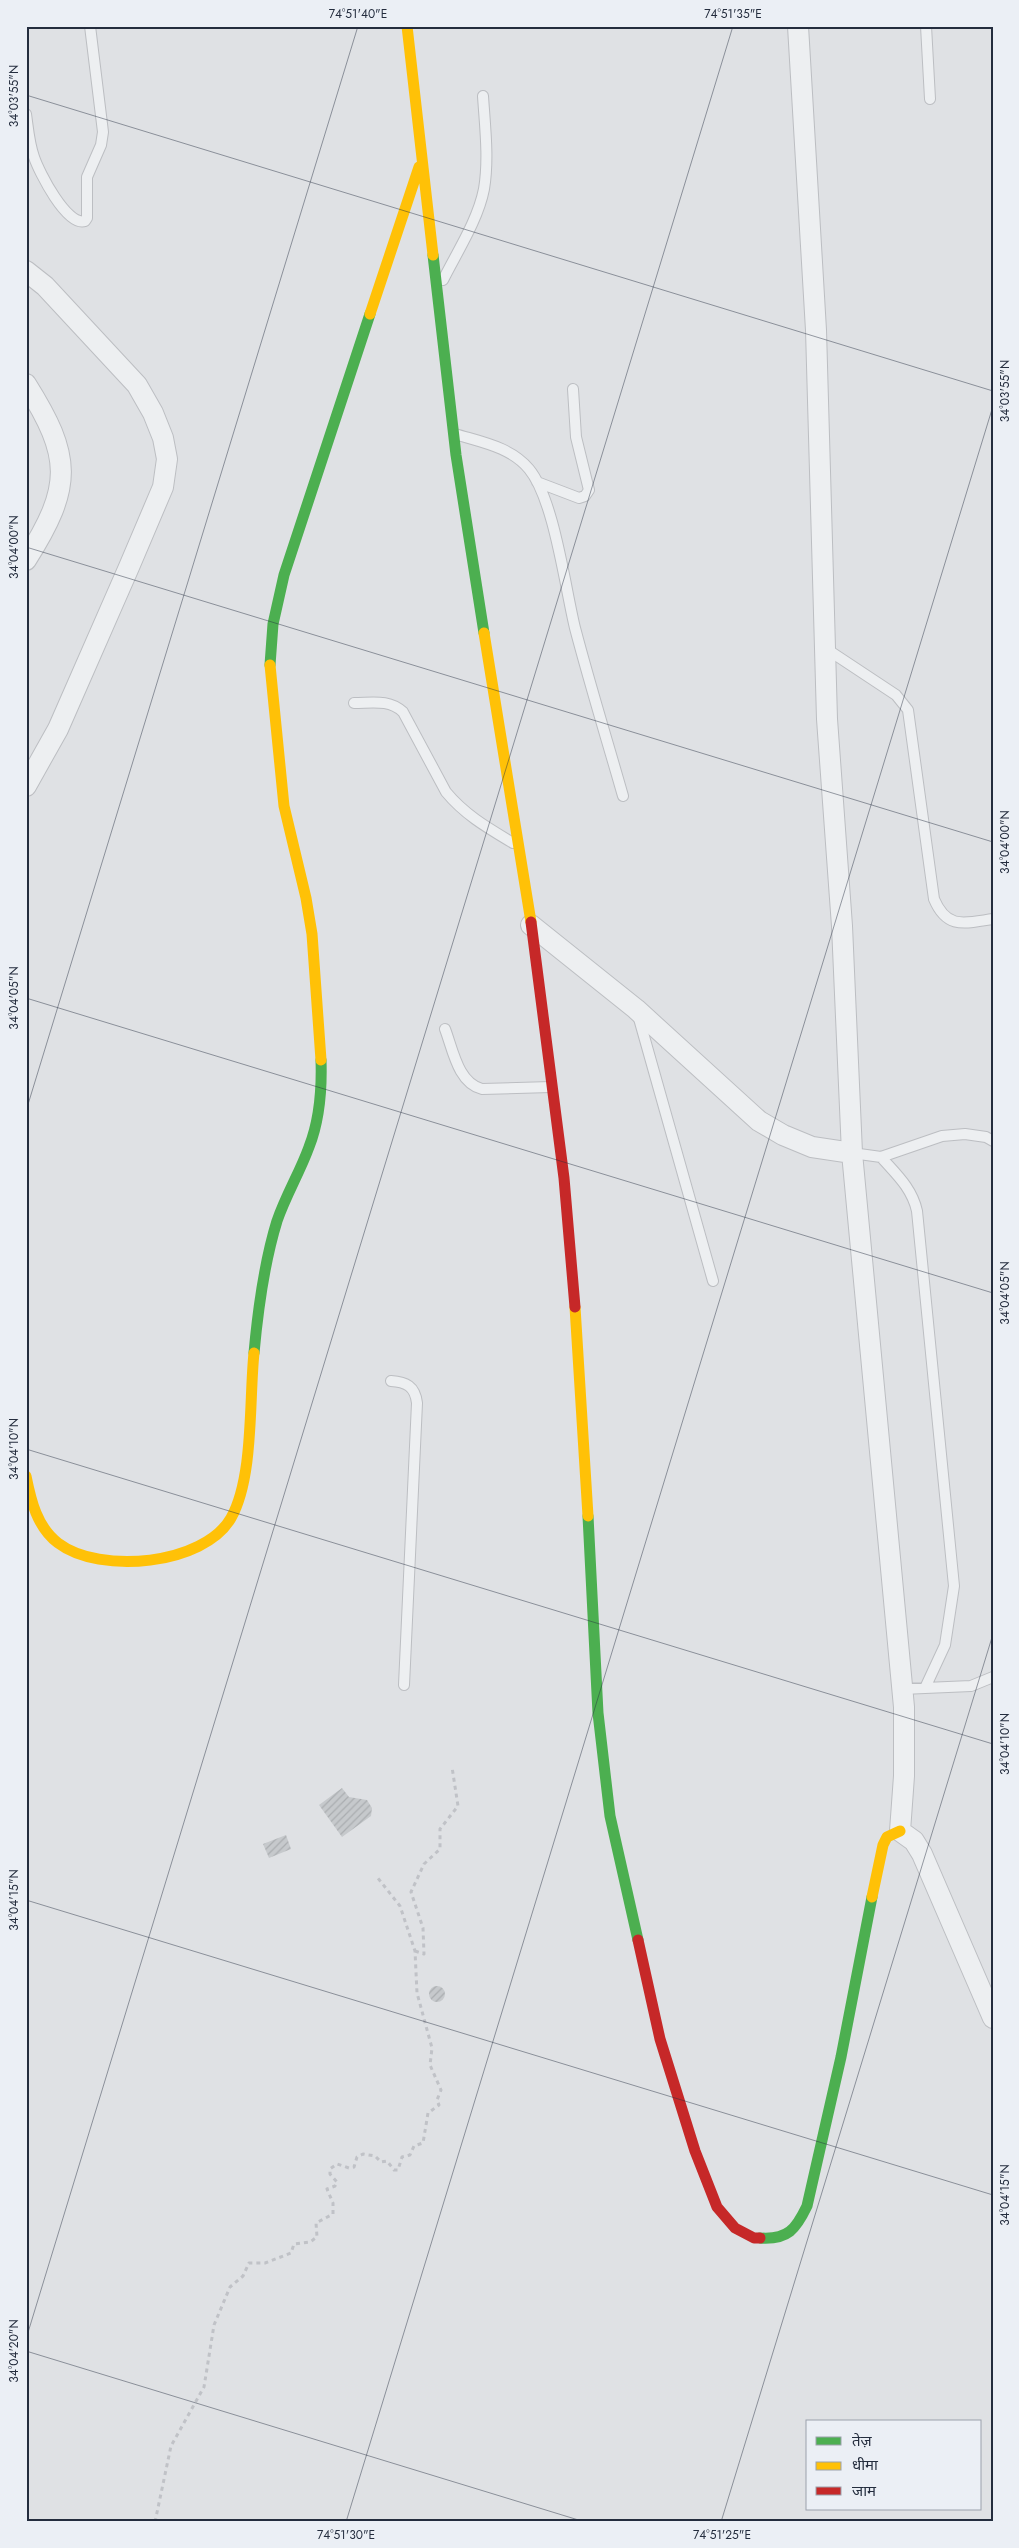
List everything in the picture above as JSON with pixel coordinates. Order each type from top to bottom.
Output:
[{"type":"street","points":[[407,26],[454,434],[531,925],[564,1178],[581,1378],[598,1713],[610,1816],[660,2039],[694,2151],[716,2207],[735,2228],[754,2238],[773,2239],[789,2233],[799,2222],[807,2206],[841,2057],[857,1967],[883,1845],[887,1837],[900,1831]]},
{"type":"street","points":[[798,26],[816,330],[827,719],[842,926],[852,1153],[902,1689],[904,1776],[900,1831]]},
{"type":"street","points":[[26,1476],[30,1500],[40,1523],[56,1543],[86,1557],[134,1562],[166,1557],[204,1544],[223,1531],[234,1509],[244,1475],[254,1348],[270,1249],[288,1190],[314,1136],[321,1096],[321,1045],[315,961],[306,898],[285,814],[272,704],[270,653],[275,614],[284,575],[422,158]]},
{"type":"street","points":[[26,271],[45,286],[137,385],[153,413],[163,438],[167,460],[163,487],[129,567],[58,728],[26,786]]},
{"type":"street","points":[[26,384],[47,420],[60,452],[63,469],[60,490],[51,513],[26,560]]},
{"type":"street","points":[[531,925],[636,1009],[759,1121],[783,1135],[812,1147],[852,1153]]},
{"type":"street","points":[[900,1831],[914,1841],[922,1854],[993,2018]]},
{"type":"lane","points":[[26,114],[34,157],[46,182],[67,214],[78,221],[85,221],[87,218],[87,178],[101,145],[103,132],[90,26]]},
{"type":"lane","points":[[926,26],[930,99]]},
{"type":"lane","points":[[437,292],[478,208],[484,189],[486,157],[483,96]]},
{"type":"lane","points":[[537,482],[580,498],[585,496],[588,490],[576,437],[573,389]]},
{"type":"lane","points":[[454,434],[504,449],[518,458],[530,470],[545,495],[576,628],[623,796]]},
{"type":"lane","points":[[824,648],[896,695],[908,710],[934,899],[938,908],[944,916],[953,922],[964,924],[993,919]]},
{"type":"lane","points":[[354,703],[388,703],[396,706],[402,712],[446,792],[455,804],[470,817],[518,847]]},
{"type":"lane","points":[[636,1009],[713,1281]]},
{"type":"lane","points":[[445,1029],[466,1081],[474,1087],[482,1089],[552,1086]]},
{"type":"lane","points":[[852,1153],[881,1157],[942,1136],[965,1134],[986,1137],[993,1141]]},
{"type":"lane","points":[[881,1157],[905,1184],[914,1199],[918,1211],[954,1576],[950,1625],[945,1645],[925,1688]]},
{"type":"lane","points":[[391,1381],[404,1382],[412,1388],[417,1403],[404,1685]]},
{"type":"lane","points":[[902,1689],[971,1686],[993,1677]]},
{"type":"path","points":[[415,1952],[424,1954],[424,1928],[412,1892],[424,1864],[440,1849],[440,1829],[458,1806],[452,1767]]},
{"type":"path","points":[[155,2522],[171,2446],[204,2386],[214,2325],[230,2287],[243,2276],[249,2263],[265,2264],[291,2252],[294,2244],[310,2242],[317,2237],[316,2223],[333,2214],[333,2203],[327,2189],[335,2186],[337,2182],[330,2174],[330,2168],[337,2164],[349,2168],[354,2167],[357,2157],[363,2154],[375,2156],[381,2162],[387,2161],[394,2170],[398,2170],[402,2157],[410,2155],[414,2146],[423,2143],[428,2113],[439,2105],[437,2100],[441,2090],[430,2065],[432,2048],[417,1993],[415,1952],[400,1906],[377,1877]]},
{"type":"building","points":[[342,1788],[349,1797],[367,1800],[372,1808],[371,1816],[342,1837],[319,1805]]},
{"type":"building","points":[[286,1835],[291,1849],[269,1858],[263,1844]]},
{"type":"building","points":[[437,1986],[445,1994],[437,2002],[429,1994]]},
{"type":"traffic: fast","points":[[433,255],[456,455],[484,633]]},
{"type":"traffic: fast","points":[[270,665],[273,624],[284,575],[370,314]]},
{"type":"traffic: fast","points":[[254,1353],[262,1286],[272,1237],[316,1126],[321,1093],[321,1060]]},
{"type":"traffic: fast","points":[[588,1516],[598,1713],[610,1816],[638,1940]]},
{"type":"traffic: fast","points":[[760,2238],[778,2237],[790,2231],[795,2227],[807,2206],[841,2057],[872,1897]]},
{"type":"traffic: slow","points":[[407,26],[433,255]]},
{"type":"traffic: slow","points":[[370,314],[419,167]]},
{"type":"traffic: slow","points":[[484,633],[531,922]]},
{"type":"traffic: slow","points":[[270,665],[284,806],[306,898],[312,934],[321,1060]]},
{"type":"traffic: slow","points":[[575,1307],[588,1516]]},
{"type":"traffic: slow","points":[[26,1476],[36,1513],[45,1529],[58,1543],[76,1553],[99,1559],[124,1562],[150,1560],[175,1555],[198,1546],[218,1534],[231,1518],[244,1482],[249,1438],[254,1353]]},
{"type":"traffic: slow","points":[[872,1897],[883,1845],[887,1837],[900,1831]]},
{"type":"traffic: jam","points":[[531,922],[564,1178],[575,1307]]},
{"type":"traffic: jam","points":[[638,1940],[660,2039],[695,2151],[717,2207],[735,2228],[754,2238],[760,2238]]}]
